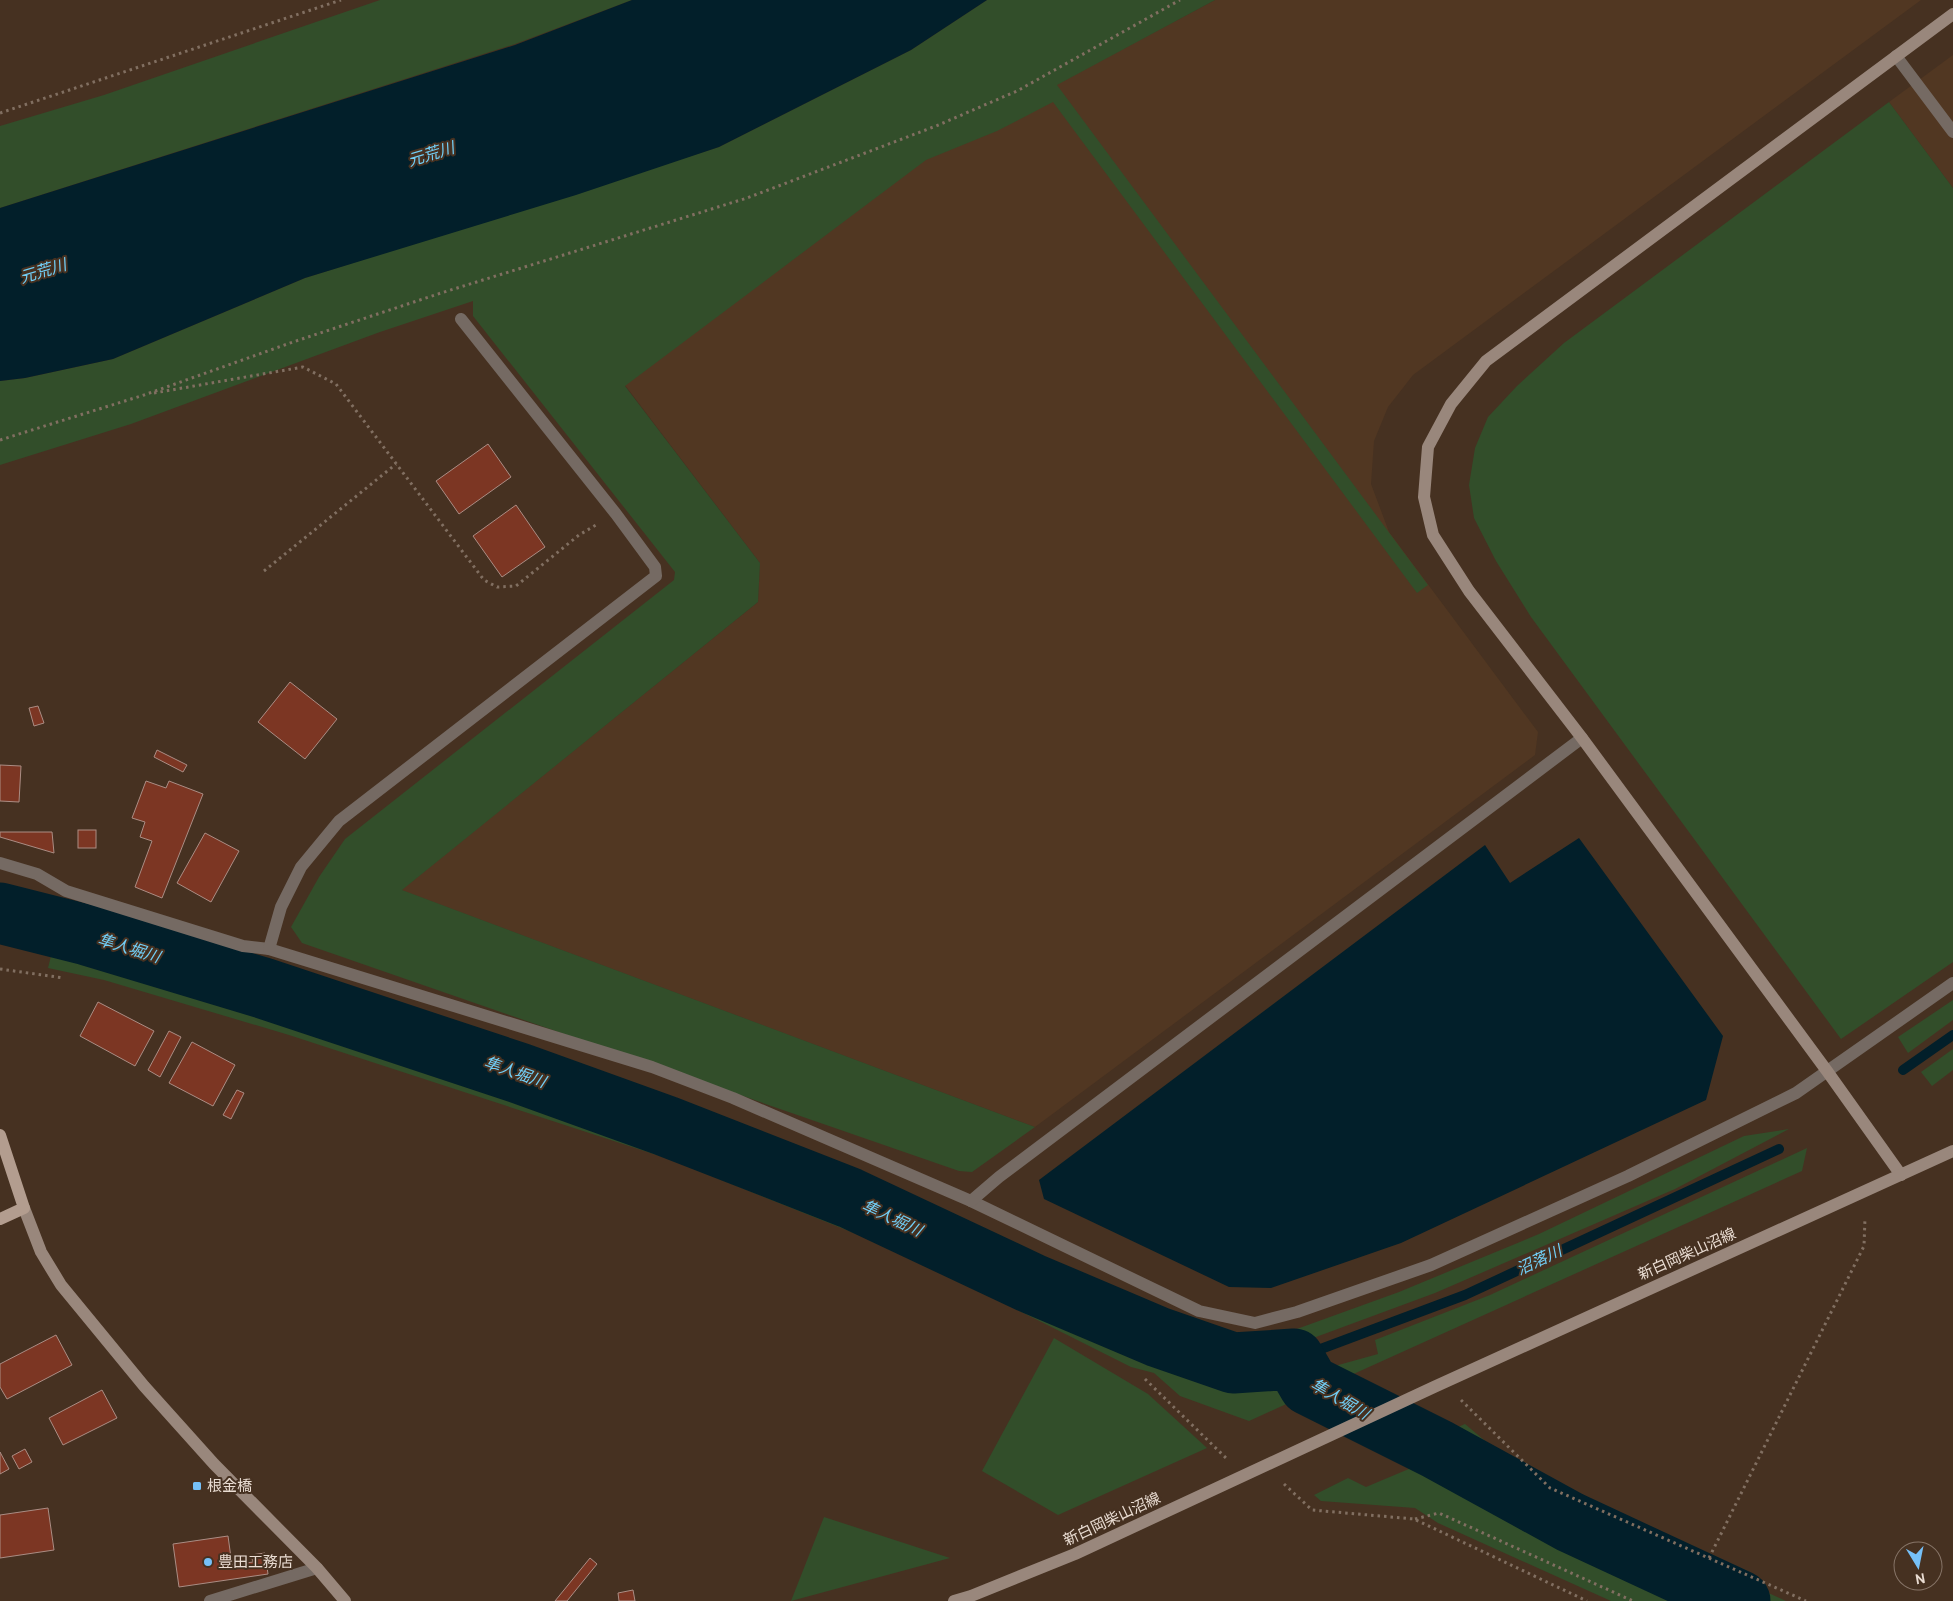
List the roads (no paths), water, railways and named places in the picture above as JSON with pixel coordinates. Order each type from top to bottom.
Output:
[{"type":"main road","points":[[0,1135],[24,1208],[0,1219]]},
{"type":"street","points":[[1901,1175],[1827,1071],[1582,738],[1469,591],[1433,535],[1424,497],[1428,447],[1451,404],[1486,361],[1953,14]]},
{"type":"street","points":[[1896,56],[1953,132]]},
{"type":"street","points":[[269,949],[282,907],[301,867],[339,821],[656,576],[656,567],[616,514],[461,319]]},
{"type":"street","points":[[971,1201],[1007,1171],[1582,738]]},
{"type":"street","points":[[0,863],[37,874],[66,891],[243,946],[269,949],[652,1067],[742,1102],[971,1201],[1199,1311],[1255,1323],[1297,1312],[1431,1264],[1628,1176],[1796,1093],[1953,983]]},
{"type":"street","name":"新白岡柴山沼線","points":[[954,1601],[1075,1554],[1439,1385],[1953,1151]]},
{"type":"street","points":[[24,1208],[41,1252],[61,1285],[144,1386],[214,1464],[317,1568],[345,1601]]},
{"type":"street","points":[[210,1601],[317,1568]]},
{"type":"water","name":"元荒川","points":[[632,0],[987,0],[911,50],[719,147],[576,195],[305,278],[113,359],[25,378],[0,381],[0,208],[515,45]]},
{"type":"water","points":[[1579,838],[1723,1036],[1706,1100],[1401,1243],[1271,1288],[1229,1287],[1044,1199],[1039,1180],[1485,845],[1510,883]]},
{"type":"waterway","name":"隼人堀川","points":[[0,913],[87,935],[263,988],[519,1073],[666,1126],[850,1198],[1033,1284],[1158,1337],[1233,1363],[1294,1359],[1309,1385],[1437,1449],[1570,1522],[1740,1601]]},
{"type":"waterway","name":"沼落川","points":[[1903,1070],[1953,1035]]},
{"type":"waterway","name":"沼落川","points":[[1294,1359],[1465,1295],[1779,1149]]},
{"type":"place","name":"根金橋","points":[[197,1486]]},
{"type":"place","name":"豊田工務店","points":[[208,1562]]}]
